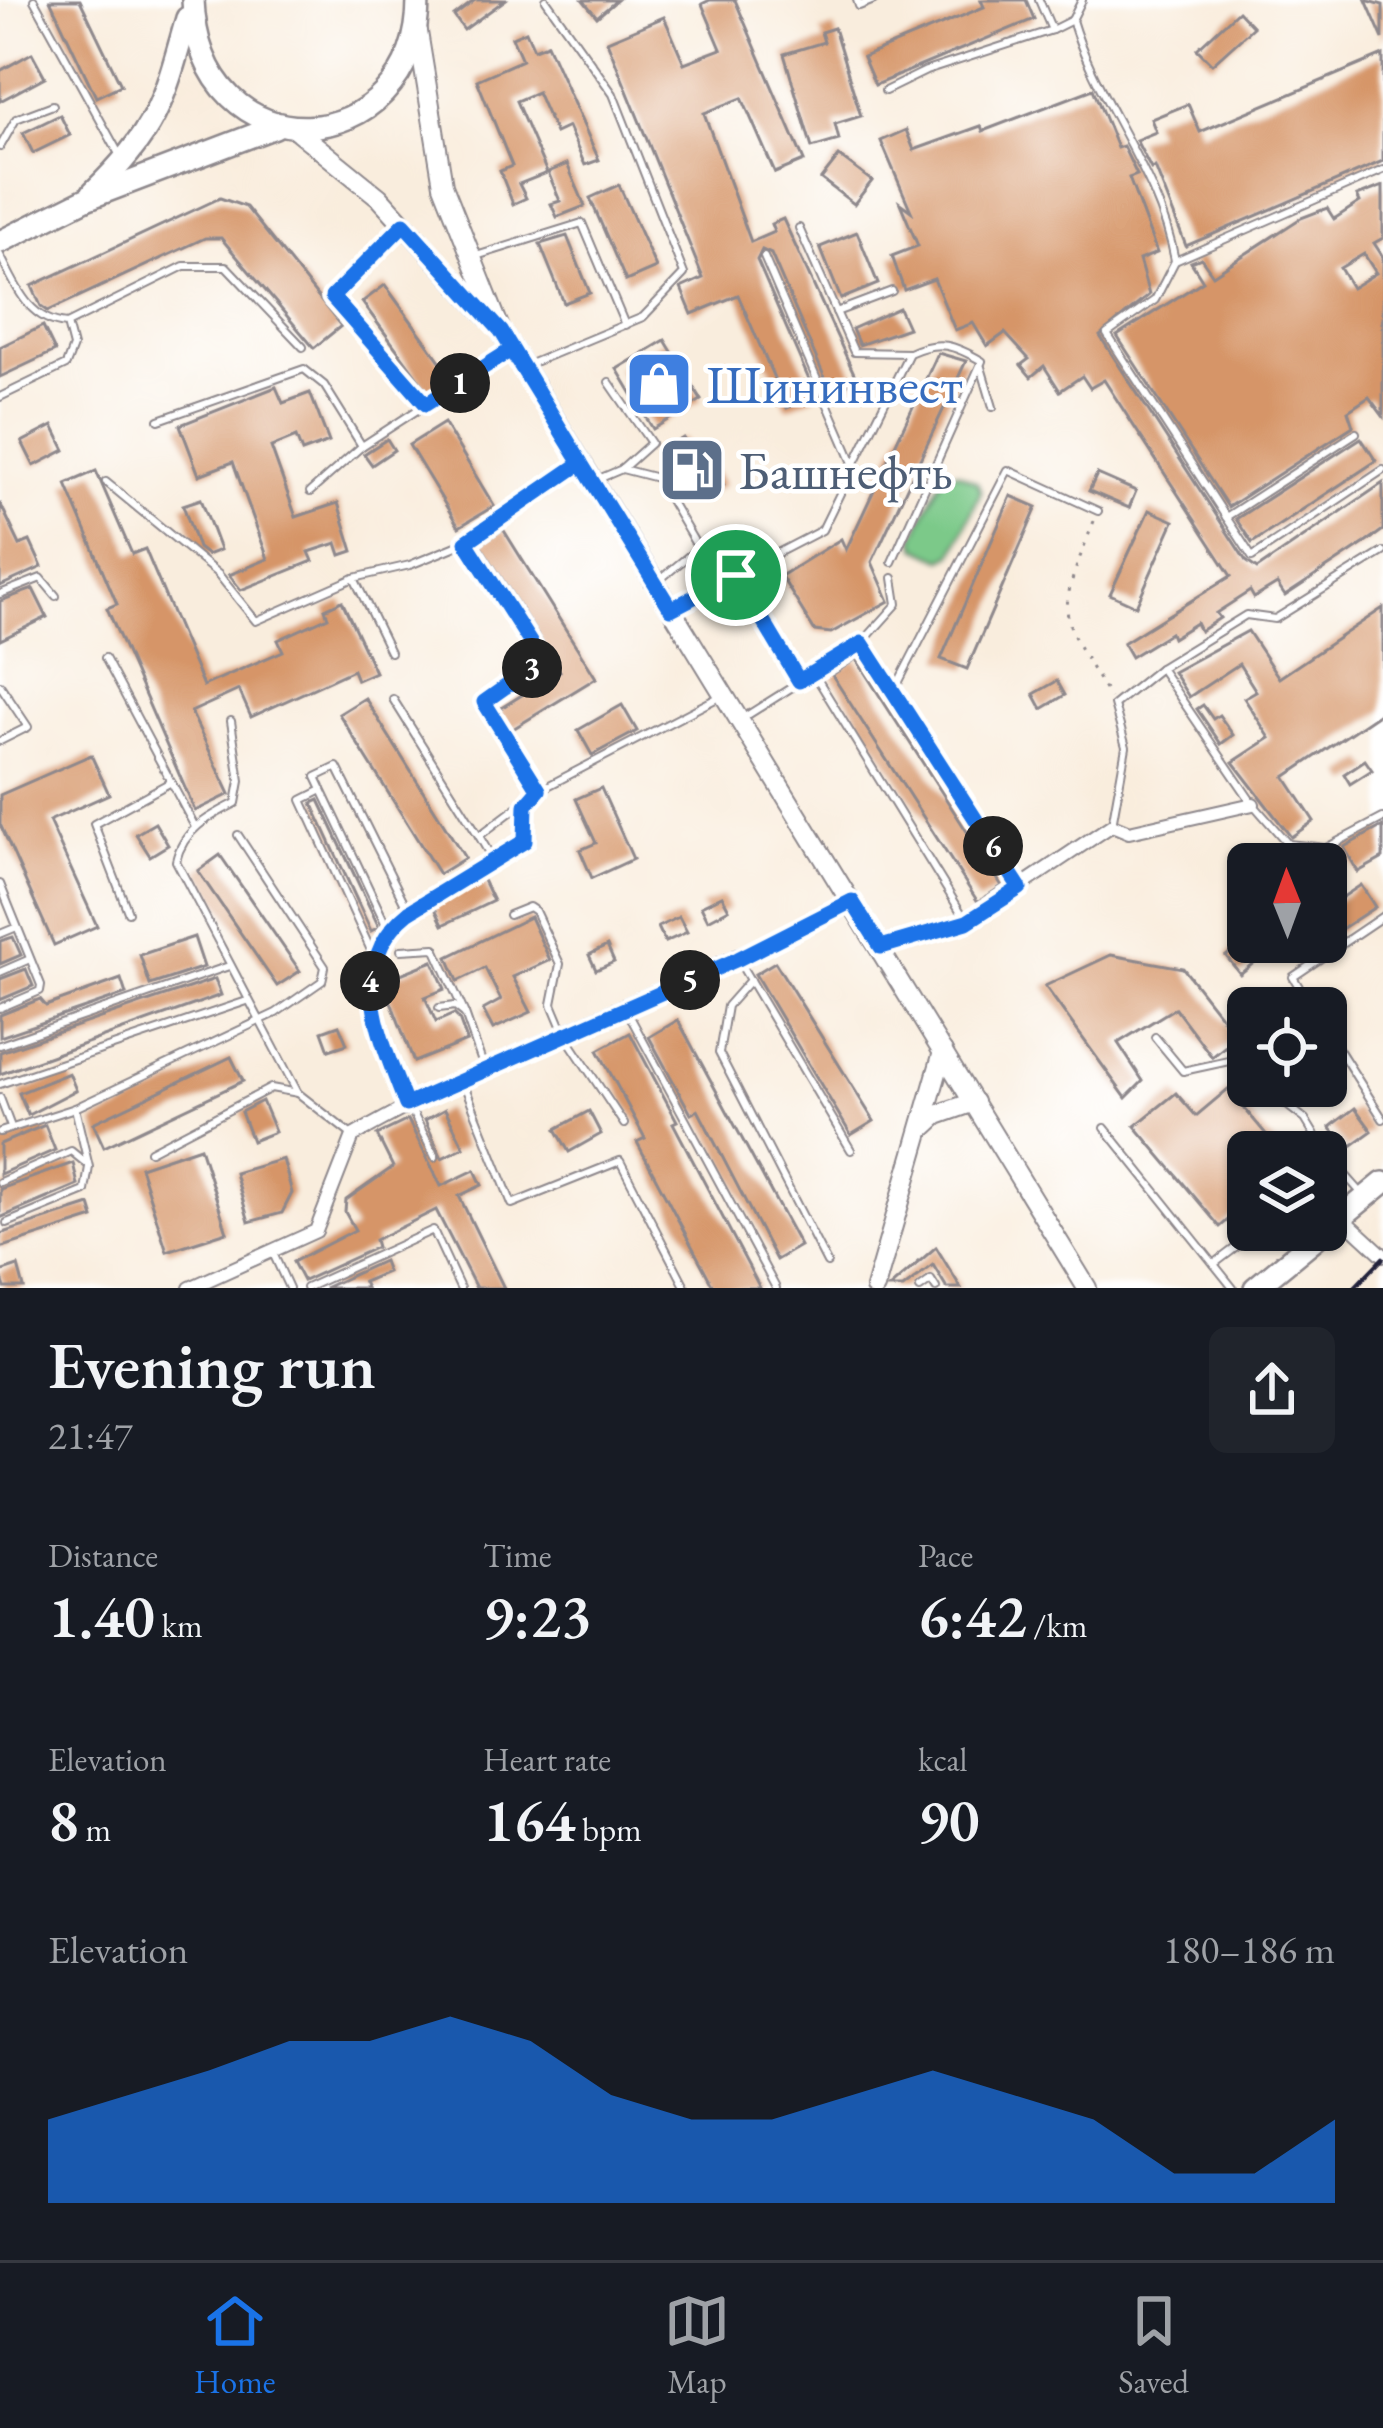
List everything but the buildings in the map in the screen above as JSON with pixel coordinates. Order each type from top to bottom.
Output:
[{"type":"main road","points":[[86,199],[125,161],[160,115],[192,0]]},
{"type":"main road","points":[[192,0],[194,37],[209,73],[236,103],[285,128],[404,224],[501,331]]},
{"type":"main road","points":[[418,0],[418,32],[443,184],[501,331],[1087,1288]]},
{"type":"main road","points":[[0,242],[86,199],[285,128],[334,122],[370,106],[404,69],[418,32]]},
{"type":"main road","points":[[875,1288],[943,1052]]},
{"type":"main road","points":[[922,1129],[937,1115],[974,1102]]},
{"type":"main road","points":[[1347,1216],[1375,1191]]},
{"type":"main road","points":[[1256,1288],[1303,1251]]},
{"type":"street","points":[[881,947],[967,922],[1112,825],[1129,832],[1253,805]]},
{"type":"street","points":[[190,1288],[316,1231],[353,1136],[406,1105],[738,959],[852,901]]},
{"type":"street","points":[[1347,1222],[1383,1255]]},
{"type":"lane","points":[[34,0],[125,161]]},
{"type":"lane","points":[[522,368],[643,317],[685,274],[613,94],[546,0]]},
{"type":"lane","points":[[856,0],[859,6],[874,0]]},
{"type":"lane","points":[[1039,0],[1052,30]]},
{"type":"lane","points":[[886,91],[926,71],[1052,30],[1072,20],[1082,0]]},
{"type":"lane","points":[[1072,20],[1082,53],[1118,114],[1174,261]]},
{"type":"lane","points":[[0,148],[16,119],[53,105]]},
{"type":"lane","points":[[1383,170],[1174,261],[1155,300],[1107,334],[1252,556],[1383,470]]},
{"type":"lane","points":[[404,224],[332,297],[426,404]]},
{"type":"lane","points":[[469,258],[582,224],[626,325]]},
{"type":"lane","points":[[799,228],[854,352],[909,353],[932,342],[955,346],[980,364],[993,407]]},
{"type":"lane","points":[[0,255],[33,312],[48,322],[68,325],[184,266],[206,262],[226,266],[303,347]]},
{"type":"lane","points":[[764,257],[854,465]]},
{"type":"lane","points":[[836,312],[892,290]]},
{"type":"lane","points":[[0,397],[66,364],[73,347],[68,325]]},
{"type":"lane","points":[[310,492],[362,446],[511,350]]},
{"type":"lane","points":[[671,609],[822,530],[909,353]]},
{"type":"lane","points":[[892,562],[980,364]]},
{"type":"lane","points":[[159,420],[304,369],[324,386],[362,446]]},
{"type":"lane","points":[[592,481],[622,469],[651,443],[609,382]]},
{"type":"lane","points":[[1226,517],[1356,434]]},
{"type":"lane","points":[[106,482],[218,574],[256,621],[354,578],[410,565],[466,542],[581,463]]},
{"type":"lane","points":[[622,469],[657,478],[698,548],[655,583]]},
{"type":"lane","points":[[894,691],[1008,470],[1098,512]]},
{"type":"lane","points":[[466,542],[542,661],[484,702],[539,790]]},
{"type":"lane","points":[[1112,825],[1126,747],[1114,705],[1160,668],[1246,615],[1275,619],[1383,552]]},
{"type":"lane","points":[[736,575],[799,681]]},
{"type":"lane","points":[[0,594],[41,578],[56,596]]},
{"type":"lane","points":[[354,578],[390,652]]},
{"type":"lane","points":[[740,720],[862,643],[897,604],[892,578]]},
{"type":"lane","points":[[862,643],[1020,888]]},
{"type":"lane","points":[[105,658],[195,827]]},
{"type":"lane","points":[[1160,668],[1253,805],[1288,844],[1326,848],[1383,818]]},
{"type":"lane","points":[[813,672],[967,922]]},
{"type":"lane","points":[[0,685],[28,727],[0,741]]},
{"type":"lane","points":[[479,836],[526,805],[539,790],[724,694]]},
{"type":"lane","points":[[394,699],[493,860],[525,841],[526,805]]},
{"type":"lane","points":[[232,721],[240,781],[236,803],[195,827],[180,844],[176,861],[298,1093],[353,1136]]},
{"type":"lane","points":[[374,958],[389,931],[409,912],[338,767],[316,777],[389,931]]},
{"type":"lane","points":[[128,912],[94,824],[171,782]]},
{"type":"lane","points":[[322,790],[302,800],[374,958],[373,1006],[406,1105],[435,1157]]},
{"type":"lane","points":[[0,1132],[75,1108],[259,1021],[326,974],[238,835]]},
{"type":"lane","points":[[0,884],[40,991],[0,1008]]},
{"type":"lane","points":[[509,915],[534,909],[557,956],[552,1004],[565,1035],[624,1124]]},
{"type":"lane","points":[[1299,987],[1293,977],[1383,916]]},
{"type":"lane","points":[[0,934],[17,927]]},
{"type":"lane","points":[[401,950],[426,945],[435,949],[484,1069]]},
{"type":"lane","points":[[0,972],[30,959]]},
{"type":"lane","points":[[738,959],[851,1150]]},
{"type":"lane","points":[[0,1045],[230,966]]},
{"type":"lane","points":[[750,980],[727,1006],[719,1053],[827,1263]]},
{"type":"lane","points":[[0,1084],[248,1000]]},
{"type":"lane","points":[[440,1008],[454,1006],[465,1014]]},
{"type":"lane","points":[[626,1009],[776,1288]]},
{"type":"lane","points":[[1155,1037],[1184,1071],[1227,1061]]},
{"type":"lane","points":[[1347,1062],[1383,1119]]},
{"type":"lane","points":[[462,1079],[512,1204],[620,1161],[686,1288]]},
{"type":"lane","points":[[150,1151],[271,1088],[298,1093]]},
{"type":"lane","points":[[0,1099],[11,1127]]},
{"type":"lane","points":[[1290,1107],[1313,1131]]},
{"type":"lane","points":[[7,1223],[85,1191],[89,1167],[75,1108]]},
{"type":"lane","points":[[1106,1128],[1233,1288]]},
{"type":"lane","points":[[0,1182],[71,1151],[89,1167]]},
{"type":"lane","points":[[1347,1176],[1375,1191]]},
{"type":"lane","points":[[306,1288],[433,1230],[460,1288]]},
{"type":"lane","points":[[272,1251],[289,1288]]},
{"type":"lane","points":[[1214,1264],[1231,1251]]},
{"type":"lane","points":[[920,1288],[931,1280],[936,1288]]},
{"type":"path","points":[[1098,512],[1064,600],[1070,631],[1114,705]]},
{"type":"path","points":[[409,912],[493,860]]},
{"type":"green space","points":[[957,472],[977,482],[981,491],[953,554],[943,559],[917,547],[914,537],[943,475]]},
{"type":"railway","points":[[1354,1288],[1383,1258]]},
{"type":"place","name":"Шининвест","points":[[659,384]]},
{"type":"place","name":"Башнефть","points":[[692,470]]},
{"type":"route","points":[[736,575],[671,609],[581,463],[511,350],[426,404],[332,297],[404,224],[501,331],[581,463],[466,542],[542,661],[484,702],[539,790],[526,805],[525,841],[409,912],[392,926],[374,958],[370,977],[373,1006],[406,1105],[738,959],[852,901],[881,947],[967,922],[1020,888],[862,643],[799,681],[736,575]]}]
